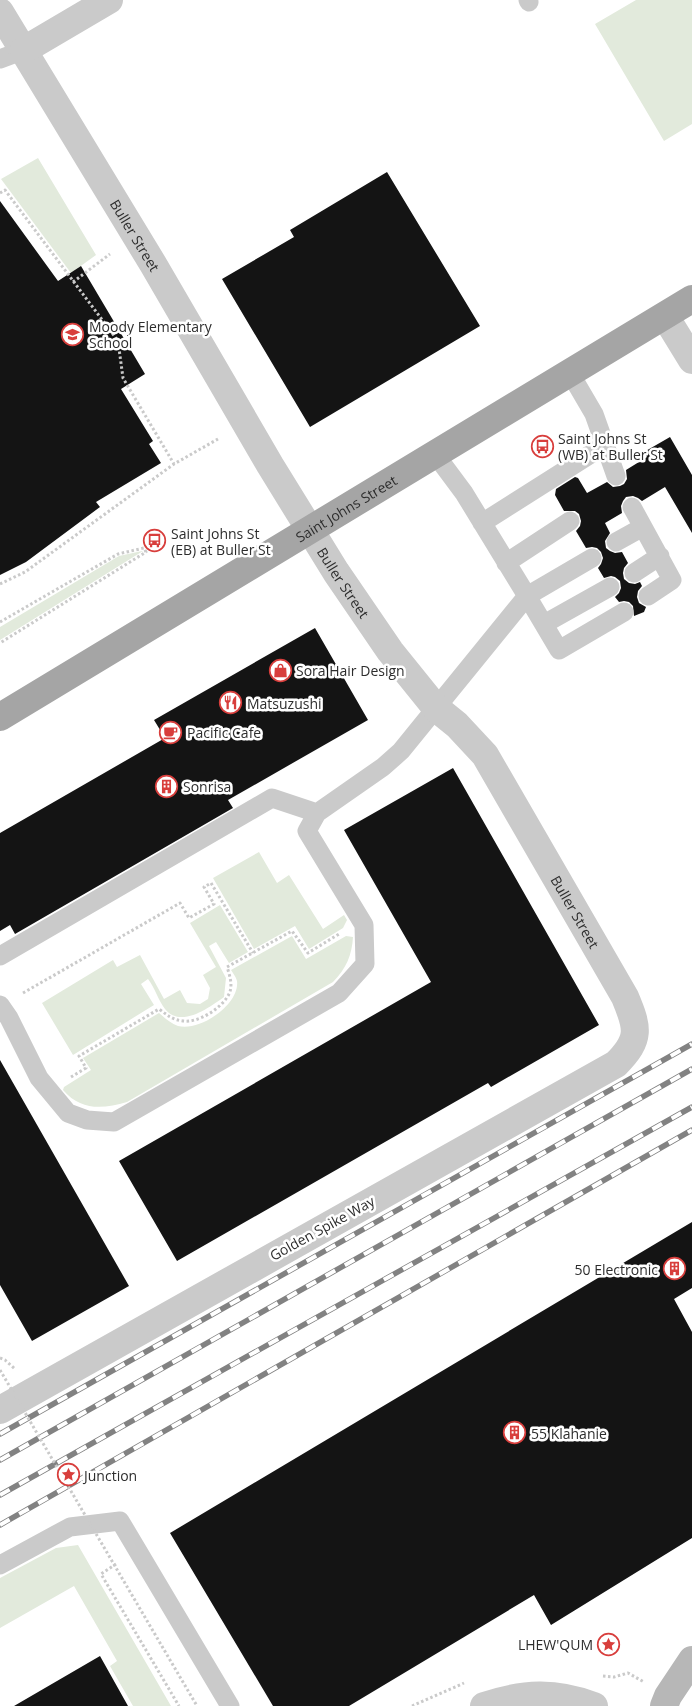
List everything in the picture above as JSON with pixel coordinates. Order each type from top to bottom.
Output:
[{"type":"main road","name":"Saint Johns Street","points":[[0,717],[692,299]]},
{"type":"main road","points":[[664,1706],[668,1696],[692,1660]]},
{"type":"street","points":[[12,54],[109,0]]},
{"type":"street","name":"Buller Street","points":[[0,12],[12,54],[153,264],[270,466],[336,572],[390,651],[436,708],[457,725],[485,755],[625,997],[634,1019],[635,1037]]},
{"type":"street","points":[[665,316],[692,360]]},
{"type":"street","name":"Golden Spike Way","points":[[0,1410],[616,1064],[627,1053],[635,1037]]},
{"type":"street","points":[[484,1706],[502,1700],[534,1694],[559,1696],[594,1706]]},
{"type":"lane","points":[[570,373],[594,414],[616,476]]},
{"type":"lane","points":[[482,523],[605,445]]},
{"type":"lane","points":[[435,454],[464,493],[559,650],[624,612]]},
{"type":"lane","points":[[632,507],[672,580],[648,596]]},
{"type":"lane","points":[[506,563],[570,521]]},
{"type":"lane","points":[[616,542],[643,527]]},
{"type":"lane","points":[[634,573],[660,556]]},
{"type":"lane","points":[[0,1001],[39,1078],[68,1113],[87,1120],[114,1122],[339,993],[365,964],[364,925],[308,831],[317,813],[401,751],[527,596],[592,558]]},
{"type":"lane","points":[[544,624],[610,587]]},
{"type":"lane","points":[[0,956],[272,798],[317,813]]},
{"type":"lane","points":[[0,1566],[70,1527],[120,1521],[230,1706]]},
{"type":"path","points":[[0,193],[6,190],[118,341],[123,378],[174,464]]},
{"type":"path","points":[[73,282],[110,254]]},
{"type":"path","points":[[0,584],[25,572],[174,464],[218,439]]},
{"type":"path","points":[[0,622],[118,554],[144,548],[146,552],[0,643]]},
{"type":"path","points":[[43,981],[180,903],[189,918],[214,904],[204,887],[211,883],[252,953]]},
{"type":"path","points":[[48,1090],[86,1068],[79,1056],[159,1009],[170,1017],[185,1022],[202,1018],[219,1007],[229,993],[231,979],[227,967],[292,931],[308,953],[361,921]]},
{"type":"path","points":[[0,1370],[197,1706]]},
{"type":"path","points":[[117,1564],[101,1574],[178,1706]]},
{"type":"path","points":[[600,1675],[614,1678],[628,1672],[639,1679]]},
{"type":"shaded area","points":[[636,0],[692,0],[692,124],[664,141],[595,24]]},
{"type":"shaded area","points":[[38,158],[96,255],[71,273],[1,179]]},
{"type":"shaded area","points":[[143,551],[0,640],[0,627],[119,556]]},
{"type":"shaded area","points":[[259,852],[277,883],[289,875],[323,929],[344,915],[347,920],[343,928],[309,949],[295,926],[254,949],[213,878]]},
{"type":"shaded area","points":[[220,905],[248,952],[229,963],[216,942],[209,946],[226,978],[224,997],[195,1014],[179,1017],[172,1015],[165,1009],[148,979],[141,984],[154,1005],[73,1055],[42,1003],[113,960],[117,967],[140,955],[164,999],[180,990],[187,1003],[200,1004],[208,999],[210,988],[203,975],[216,967],[190,923]]},
{"type":"shaded area","points":[[292,936],[306,959],[346,936],[353,937],[348,961],[333,982],[127,1102],[101,1107],[85,1105],[77,1102],[63,1090],[64,1087],[91,1070],[83,1058],[159,1013],[175,1025],[187,1027],[197,1025],[217,1014],[232,999],[236,990],[237,981],[231,970]]},
{"type":"shaded area","points":[[78,1545],[171,1706],[133,1706],[110,1666],[117,1661],[74,1586],[0,1628],[0,1578],[56,1548]]},
{"type":"building","points":[[387,172],[480,326],[310,427],[222,279],[294,237],[290,230]]},
{"type":"building","name":"Moody Elementary School","points":[[0,201],[58,281],[81,266],[145,374],[121,389],[153,441],[149,444],[161,463],[96,502],[100,507],[26,562],[0,575]]},
{"type":"building","points":[[670,437],[692,475],[692,533],[665,487],[642,501],[633,496],[626,497],[621,506],[622,513],[605,523],[610,533],[605,541],[606,548],[615,553],[622,552],[628,563],[624,568],[624,579],[629,583],[635,584],[640,582],[642,586],[638,591],[637,597],[639,603],[646,607],[644,612],[634,616],[633,606],[629,602],[619,602],[615,597],[621,588],[620,581],[611,576],[604,578],[598,568],[603,558],[601,552],[597,548],[586,548],[576,531],[581,521],[579,514],[575,511],[564,511],[555,495],[556,489],[575,477],[578,478],[587,493],[607,482],[613,487],[620,486],[627,479],[626,470],[647,457],[644,452]]},
{"type":"building","name":"Sonrisa","points":[[315,628],[368,720],[228,800],[233,808],[15,934],[10,925],[0,931],[0,833],[165,738],[154,720]]},
{"type":"building","points":[[453,768],[599,1025],[491,1087],[488,1083],[177,1261],[119,1161],[431,982],[344,830]]},
{"type":"building","points":[[0,1060],[129,1286],[32,1341],[0,1285]]},
{"type":"building","name":"55 Klahanie","points":[[692,1222],[692,1288],[674,1299],[692,1332],[692,1538],[551,1625],[534,1595],[349,1706],[273,1706],[170,1533]]},
{"type":"building","points":[[100,1656],[128,1706],[14,1706]]},
{"type":"railway","points":[[0,1434],[692,1044]]},
{"type":"railway","points":[[0,1460],[692,1069]]},
{"type":"railway","points":[[0,1495],[692,1107]]},
{"type":"railway","points":[[0,1525],[692,1130]]},
{"type":"place","name":"Moody Elementary School","points":[[73,334]]},
{"type":"place","name":"Saint Johns St (WB) at Buller St","points":[[542,446]]},
{"type":"place","name":"Saint Johns St (EB) at Buller St","points":[[155,541]]},
{"type":"place","name":"Sora Hair Design","points":[[280,670]]},
{"type":"place","name":"Matsuzushi","points":[[231,703]]},
{"type":"place","name":"Pacific Cafe","points":[[171,732]]},
{"type":"place","name":"Sonrisa","points":[[167,786]]},
{"type":"place","name":"50 Electronic","points":[[674,1269]]},
{"type":"place","name":"55 Klahanie","points":[[515,1433]]},
{"type":"place","name":"Junction","points":[[68,1475]]},
{"type":"place","name":"LHEW'QUM","points":[[609,1644]]}]
